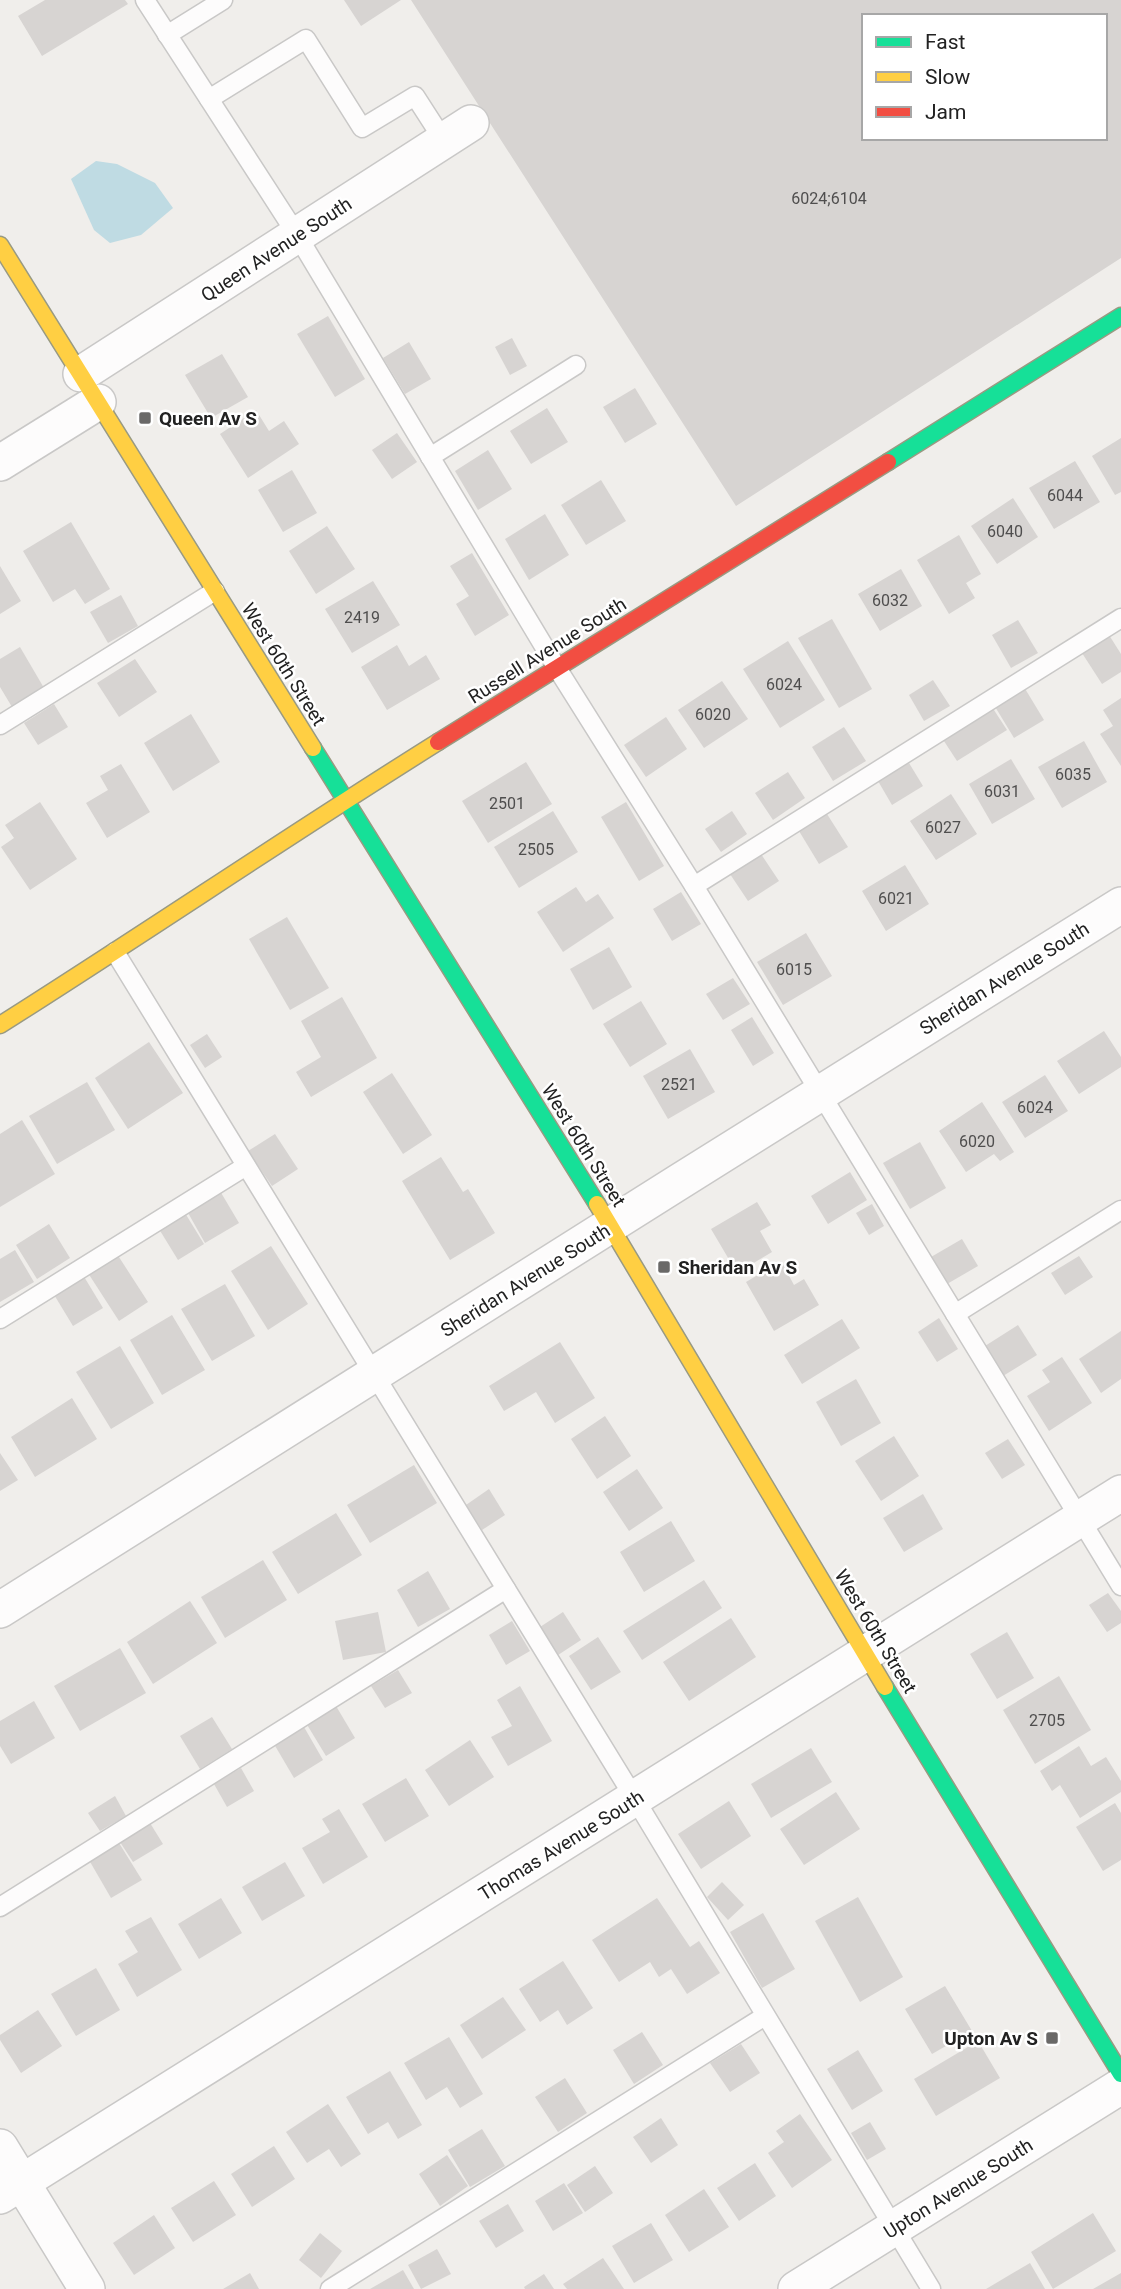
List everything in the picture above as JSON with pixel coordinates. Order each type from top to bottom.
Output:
[{"type":"street","name":"Queen Avenue South","points":[[0,463],[89,388],[297,235],[457,132]]},
{"type":"street","name":"West 60th Street","points":[[0,245],[610,1227],[864,1653],[1121,2074]]},
{"type":"street","name":"Russell Avenue South","points":[[0,1025],[308,823],[1121,316]]},
{"type":"street","name":"Sheridan Avenue South","points":[[0,1611],[1121,905]]},
{"type":"street","name":"Thomas Avenue South","points":[[11,2189],[1121,1493]]},
{"type":"street","name":"Upton Avenue South","points":[[796,2289],[1121,2086]]},
{"type":"street","points":[[0,2147],[11,2189],[87,2289]]},
{"type":"lane","points":[[145,0],[297,235],[557,668],[694,886],[1121,1586]]},
{"type":"lane","points":[[167,35],[223,0]]},
{"type":"lane","points":[[209,99],[306,39],[362,128],[415,96],[457,132]]},
{"type":"lane","points":[[430,457],[576,365]]},
{"type":"lane","points":[[0,725],[215,591]]},
{"type":"lane","points":[[694,886],[1121,618]]},
{"type":"lane","points":[[115,952],[635,1799],[930,2289]]},
{"type":"lane","points":[[0,1319],[246,1166]]},
{"type":"lane","points":[[955,1314],[1121,1210]]},
{"type":"lane","points":[[0,1907],[506,1590]]},
{"type":"lane","points":[[331,2289],[765,2016]]},
{"type":"water","points":[[96,161],[117,164],[155,183],[173,208],[141,235],[110,243],[94,230],[71,179]]},
{"type":"building","points":[[45,0],[125,0],[128,4],[42,56],[18,16]]},
{"type":"building","points":[[344,0],[401,0],[361,26]]},
{"type":"building","points":[[411,0],[1121,0],[1121,258],[736,506]]},
{"type":"building","points":[[328,316],[365,379],[335,397],[297,334]]},
{"type":"building","points":[[512,338],[527,366],[510,375],[495,347]]},
{"type":"building","points":[[409,342],[431,379],[405,394],[383,358]]},
{"type":"building","points":[[222,354],[248,397],[211,418],[185,375]]},
{"type":"building","points":[[635,388],[657,424],[625,443],[603,407]]},
{"type":"building","points":[[547,408],[568,442],[531,464],[510,431]]},
{"type":"building","points":[[256,410],[269,431],[284,421],[299,444],[248,478],[220,434]]},
{"type":"building","points":[[397,433],[417,462],[392,479],[372,450]]},
{"type":"building","points":[[1121,438],[1121,492],[1115,495],[1092,456]]},
{"type":"building","points":[[488,450],[512,489],[478,510],[455,471]]},
{"type":"building","points":[[1075,461],[1100,502],[1054,529],[1029,488]]},
{"type":"building","points":[[292,470],[317,513],[283,532],[258,490]]},
{"type":"building","points":[[601,480],[626,521],[586,545],[561,505]]},
{"type":"building","points":[[1013,498],[1038,537],[997,564],[971,526]]},
{"type":"building","points":[[545,514],[569,555],[529,580],[505,539]]},
{"type":"building","points":[[71,522],[110,589],[85,604],[75,589],[53,602],[23,551]]},
{"type":"building","points":[[327,526],[355,569],[316,594],[289,551]]},
{"type":"building","points":[[959,535],[981,574],[966,583],[975,598],[949,614],[917,560]]},
{"type":"building","points":[[472,553],[509,615],[475,636],[456,604],[469,596],[450,566]]},
{"type":"building","points":[[0,566],[21,601],[0,614]]},
{"type":"building","points":[[901,569],[922,606],[880,631],[858,594]]},
{"type":"building","points":[[373,581],[400,625],[352,653],[325,609]]},
{"type":"building","points":[[121,595],[138,626],[108,643],[90,612]]},
{"type":"building","points":[[832,619],[872,689],[839,708],[798,638]]},
{"type":"building","points":[[1018,620],[1038,653],[1011,668],[992,635]]},
{"type":"building","points":[[1109,635],[1121,654],[1121,672],[1102,684],[1082,653]]},
{"type":"building","points":[[788,641],[825,700],[780,728],[743,669]]},
{"type":"building","points":[[397,645],[409,666],[426,655],[440,679],[387,710],[361,667]]},
{"type":"building","points":[[20,647],[44,688],[12,707],[0,687],[0,659]]},
{"type":"building","points":[[135,659],[157,692],[119,717],[97,683]]},
{"type":"building","points":[[933,680],[950,706],[924,721],[909,695]]},
{"type":"building","points":[[722,681],[748,719],[704,748],[678,710]]},
{"type":"building","points":[[1024,687],[1044,720],[1014,738],[994,705]]},
{"type":"building","points":[[1121,698],[1121,766],[1100,734],[1113,726],[1103,710]]},
{"type":"building","points":[[54,704],[68,727],[38,745],[24,723]]},
{"type":"building","points":[[992,707],[1007,730],[957,761],[942,738]]},
{"type":"building","points":[[191,714],[220,762],[173,791],[144,743]]},
{"type":"building","points":[[666,717],[687,749],[646,777],[624,745]]},
{"type":"building","points":[[844,727],[866,761],[833,781],[812,747]]},
{"type":"building","points":[[1084,741],[1107,782],[1062,808],[1038,767]]},
{"type":"building","points":[[1011,759],[1035,799],[992,824],[969,784]]},
{"type":"building","points":[[526,762],[552,804],[488,843],[462,801]]},
{"type":"building","points":[[909,763],[923,786],[892,805],[878,781]]},
{"type":"building","points":[[121,764],[150,812],[107,838],[86,803],[108,790],[100,776]]},
{"type":"building","points":[[788,772],[805,798],[773,820],[755,793]]},
{"type":"building","points":[[951,794],[977,834],[936,860],[910,821]]},
{"type":"building","points":[[40,802],[77,859],[30,890],[1,847],[14,838],[5,825]]},
{"type":"building","points":[[626,802],[664,866],[639,881],[601,817]]},
{"type":"building","points":[[553,811],[578,852],[519,888],[494,847]]},
{"type":"building","points":[[732,811],[747,834],[721,852],[705,829]]},
{"type":"building","points":[[827,814],[848,847],[819,864],[799,831]]},
{"type":"building","points":[[761,854],[779,881],[748,901],[730,874]]},
{"type":"building","points":[[905,865],[929,904],[886,931],[862,891]]},
{"type":"building","points":[[576,887],[586,902],[598,894],[614,918],[563,952],[537,912]]},
{"type":"building","points":[[681,892],[701,924],[672,941],[653,909]]},
{"type":"building","points":[[287,917],[329,988],[290,1010],[249,939]]},
{"type":"building","points":[[806,933],[832,976],[783,1005],[757,962]]},
{"type":"building","points":[[609,947],[632,987],[593,1010],[570,969]]},
{"type":"building","points":[[733,978],[750,1004],[723,1020],[706,994]]},
{"type":"building","points":[[342,997],[377,1058],[311,1097],[296,1072],[321,1057],[301,1021]]},
{"type":"building","points":[[641,1001],[667,1044],[630,1067],[603,1024]]},
{"type":"building","points":[[752,1017],[774,1053],[753,1066],[731,1030]]},
{"type":"building","points":[[1104,1031],[1121,1057],[1121,1067],[1079,1094],[1057,1061]]},
{"type":"building","points":[[207,1034],[222,1057],[205,1068],[190,1045]]},
{"type":"building","points":[[149,1042],[183,1093],[128,1129],[95,1078]]},
{"type":"building","points":[[690,1049],[715,1092],[668,1119],[643,1076]]},
{"type":"building","points":[[392,1073],[432,1135],[403,1154],[363,1092]]},
{"type":"building","points":[[1045,1075],[1068,1111],[1025,1138],[1002,1102]]},
{"type":"building","points":[[87,1082],[115,1130],[57,1164],[29,1116]]},
{"type":"building","points":[[982,1102],[1014,1152],[1000,1161],[994,1154],[966,1172],[939,1131]]},
{"type":"building","points":[[22,1120],[55,1174],[0,1207],[0,1134]]},
{"type":"building","points":[[275,1134],[298,1169],[272,1186],[248,1151]]},
{"type":"building","points":[[920,1142],[946,1188],[910,1209],[883,1163]]},
{"type":"building","points":[[441,1157],[463,1192],[468,1189],[495,1233],[450,1260],[402,1181]]},
{"type":"building","points":[[850,1172],[867,1200],[828,1224],[811,1196]]},
{"type":"building","points":[[220,1191],[239,1223],[205,1243],[187,1211]]},
{"type":"building","points":[[757,1202],[771,1225],[760,1231],[772,1252],[737,1273],[711,1229]]},
{"type":"building","points":[[872,1204],[884,1226],[869,1235],[856,1213]]},
{"type":"building","points":[[185,1213],[204,1244],[178,1260],[159,1229]]},
{"type":"building","points":[[49,1224],[70,1258],[37,1279],[16,1245]]},
{"type":"building","points":[[962,1239],[978,1266],[947,1284],[931,1257]]},
{"type":"building","points":[[271,1246],[308,1304],[268,1330],[231,1271]]},
{"type":"building","points":[[15,1250],[34,1282],[0,1302],[0,1259]]},
{"type":"building","points":[[117,1254],[148,1302],[119,1321],[88,1273]]},
{"type":"building","points":[[1079,1256],[1093,1277],[1065,1295],[1051,1273]]},
{"type":"building","points":[[781,1261],[794,1285],[804,1279],[819,1305],[774,1331],[746,1282]]},
{"type":"building","points":[[83,1275],[103,1308],[73,1326],[53,1293]]},
{"type":"building","points":[[225,1284],[255,1336],[212,1361],[181,1309]]},
{"type":"building","points":[[172,1315],[205,1370],[162,1395],[130,1340]]},
{"type":"building","points":[[939,1318],[958,1349],[937,1362],[918,1332]]},
{"type":"building","points":[[842,1319],[860,1348],[802,1384],[784,1355]]},
{"type":"building","points":[[1018,1325],[1037,1355],[1003,1376],[985,1346]]},
{"type":"building","points":[[1121,1331],[1121,1379],[1101,1393],[1079,1359]]},
{"type":"building","points":[[560,1342],[595,1398],[555,1423],[536,1392],[504,1411],[489,1386]]},
{"type":"building","points":[[120,1346],[154,1403],[111,1429],[76,1372]]},
{"type":"building","points":[[1062,1357],[1092,1403],[1049,1431],[1027,1396],[1050,1382],[1042,1370]]},
{"type":"building","points":[[856,1379],[881,1423],[841,1446],[816,1402]]},
{"type":"building","points":[[72,1398],[97,1439],[35,1477],[11,1437]]},
{"type":"building","points":[[605,1416],[631,1456],[597,1479],[571,1439]]},
{"type":"building","points":[[894,1436],[919,1476],[881,1501],[855,1461]]},
{"type":"building","points":[[1008,1439],[1025,1465],[1002,1479],[985,1453]]},
{"type":"building","points":[[0,1453],[18,1480],[0,1491]]},
{"type":"building","points":[[414,1465],[437,1503],[370,1543],[347,1505]]},
{"type":"building","points":[[637,1469],[663,1508],[629,1531],[603,1492]]},
{"type":"building","points":[[489,1489],[505,1515],[482,1530],[466,1505]]},
{"type":"building","points":[[923,1494],[943,1529],[904,1552],[883,1518]]},
{"type":"building","points":[[336,1513],[362,1555],[298,1594],[272,1552]]},
{"type":"building","points":[[671,1521],[695,1561],[644,1592],[620,1552]]},
{"type":"building","points":[[263,1560],[287,1600],[225,1638],[201,1597]]},
{"type":"building","points":[[428,1571],[450,1609],[418,1627],[397,1590]]},
{"type":"building","points":[[704,1580],[722,1608],[642,1660],[623,1631]]},
{"type":"building","points":[[1108,1593],[1121,1611],[1121,1623],[1107,1632],[1089,1605]]},
{"type":"building","points":[[190,1601],[217,1643],[153,1684],[127,1642]]},
{"type":"building","points":[[378,1612],[386,1652],[343,1660],[335,1621]]},
{"type":"building","points":[[563,1612],[581,1640],[558,1655],[540,1627]]},
{"type":"building","points":[[731,1618],[756,1657],[689,1701],[663,1662]]},
{"type":"building","points":[[512,1621],[530,1651],[506,1665],[489,1635]]},
{"type":"building","points":[[1007,1632],[1034,1678],[997,1699],[970,1654]]},
{"type":"building","points":[[598,1637],[621,1672],[591,1690],[569,1656]]},
{"type":"building","points":[[120,1648],[146,1693],[80,1731],[54,1686]]},
{"type":"building","points":[[398,1670],[412,1693],[385,1708],[371,1686]]},
{"type":"building","points":[[1059,1676],[1091,1730],[1035,1764],[1003,1710]]},
{"type":"building","points":[[520,1686],[552,1741],[508,1766],[491,1737],[512,1726],[497,1700]]},
{"type":"building","points":[[34,1701],[55,1738],[11,1764],[0,1746],[0,1721]]},
{"type":"building","points":[[336,1706],[355,1738],[326,1756],[306,1723]]},
{"type":"building","points":[[212,1717],[232,1749],[200,1769],[180,1736]]},
{"type":"building","points":[[304,1727],[323,1760],[294,1778],[274,1744]]},
{"type":"building","points":[[470,1740],[494,1777],[449,1806],[425,1770]]},
{"type":"building","points":[[1079,1746],[1091,1766],[1106,1757],[1121,1781],[1121,1792],[1080,1818],[1060,1785],[1052,1791],[1040,1771]]},
{"type":"building","points":[[811,1748],[832,1782],[771,1818],[751,1784]]},
{"type":"building","points":[[241,1768],[254,1791],[227,1807],[214,1784]]},
{"type":"building","points":[[406,1778],[429,1816],[385,1842],[362,1804]]},
{"type":"building","points":[[836,1792],[860,1829],[804,1865],[780,1829]]},
{"type":"building","points":[[115,1796],[126,1816],[100,1831],[88,1813]]},
{"type":"building","points":[[729,1801],[751,1836],[701,1869],[678,1834]]},
{"type":"building","points":[[1115,1803],[1121,1813],[1121,1860],[1103,1871],[1076,1827]]},
{"type":"building","points":[[339,1809],[368,1857],[323,1884],[302,1848],[330,1832],[322,1819]]},
{"type":"building","points":[[150,1823],[163,1844],[133,1862],[120,1842]]},
{"type":"building","points":[[119,1843],[142,1880],[111,1898],[89,1860]]},
{"type":"building","points":[[285,1862],[305,1896],[262,1921],[242,1887]]},
{"type":"building","points":[[722,1882],[744,1905],[728,1920],[707,1897]]},
{"type":"building","points":[[858,1897],[903,1977],[860,2002],[815,1921]]},
{"type":"building","points":[[221,1898],[242,1933],[199,1959],[178,1924]]},
{"type":"building","points":[[657,1898],[690,1947],[699,1941],[720,1973],[687,1994],[671,1969],[659,1977],[650,1962],[619,1982],[592,1940]]},
{"type":"building","points":[[763,1913],[795,1969],[762,1988],[730,1932]]},
{"type":"building","points":[[151,1917],[182,1970],[137,1997],[118,1964],[138,1952],[125,1931]]},
{"type":"building","points":[[563,1961],[593,2008],[567,2025],[558,2010],[540,2022],[519,1989]]},
{"type":"building","points":[[96,1968],[120,2010],[76,2036],[51,1994]]},
{"type":"building","points":[[945,1986],[972,2031],[932,2054],[905,2009]]},
{"type":"building","points":[[503,1997],[526,2030],[482,2059],[460,2025]]},
{"type":"building","points":[[38,2010],[62,2046],[21,2073],[0,2040],[0,2035]]},
{"type":"building","points":[[642,2032],[663,2065],[634,2084],[613,2050]]},
{"type":"building","points":[[449,2037],[483,2094],[460,2108],[447,2087],[426,2100],[404,2063]]},
{"type":"building","points":[[978,2041],[1000,2078],[936,2116],[914,2079]]},
{"type":"building","points":[[741,2044],[760,2073],[730,2092],[710,2063]]},
{"type":"building","points":[[858,2050],[883,2091],[852,2110],[827,2069]]},
{"type":"building","points":[[390,2071],[422,2125],[398,2139],[388,2122],[368,2134],[346,2097]]},
{"type":"building","points":[[565,2078],[587,2113],[558,2132],[535,2097]]},
{"type":"building","points":[[328,2104],[361,2154],[341,2167],[329,2149],[307,2163],[286,2132]]},
{"type":"building","points":[[800,2114],[832,2160],[792,2188],[768,2153],[784,2142],[776,2131]]},
{"type":"building","points":[[661,2118],[678,2145],[651,2163],[633,2137]]},
{"type":"building","points":[[870,2122],[886,2149],[867,2160],[851,2133]]},
{"type":"building","points":[[482,2129],[505,2166],[470,2187],[448,2150]]},
{"type":"building","points":[[274,2146],[295,2179],[252,2207],[231,2174]]},
{"type":"building","points":[[447,2155],[468,2186],[440,2206],[419,2174]]},
{"type":"building","points":[[755,2163],[776,2196],[739,2221],[717,2188]]},
{"type":"building","points":[[595,2166],[613,2193],[585,2212],[567,2185]]},
{"type":"building","points":[[214,2181],[236,2215],[193,2242],[171,2208]]},
{"type":"building","points":[[564,2183],[583,2213],[553,2231],[535,2201]]},
{"type":"building","points":[[704,2189],[729,2227],[689,2252],[665,2215]]},
{"type":"building","points":[[508,2204],[524,2231],[496,2248],[479,2221]]},
{"type":"building","points":[[1093,2213],[1116,2251],[1053,2289],[1031,2252]]},
{"type":"building","points":[[154,2215],[175,2248],[134,2275],[113,2243]]},
{"type":"building","points":[[651,2223],[673,2260],[634,2283],[612,2246]]},
{"type":"building","points":[[320,2233],[342,2251],[321,2278],[299,2260]]},
{"type":"building","points":[[437,2249],[451,2274],[421,2289],[408,2265]]},
{"type":"building","points":[[603,2258],[624,2289],[567,2289],[563,2284]]},
{"type":"building","points":[[1030,2263],[1045,2289],[986,2289]]},
{"type":"building","points":[[403,2270],[414,2289],[370,2289]]},
{"type":"building","points":[[250,2273],[259,2289],[223,2289]]},
{"type":"building","points":[[1121,2273],[1121,2289],[1093,2289]]},
{"type":"building","points":[[544,2274],[554,2289],[525,2289],[524,2287]]},
{"type":"traffic: fast","points":[[888,462],[1121,316]]},
{"type":"traffic: fast","points":[[313,748],[597,1204]]},
{"type":"traffic: fast","points":[[885,1687],[1121,2074]]},
{"type":"traffic: slow","points":[[0,245],[313,748]]},
{"type":"traffic: slow","points":[[0,1025],[438,742]]},
{"type":"traffic: slow","points":[[597,1204],[885,1687]]},
{"type":"traffic: jam","points":[[438,742],[888,462]]},
{"type":"place","name":"Queen Av S","points":[[145,418]]},
{"type":"place","name":"Sheridan Av S","points":[[664,1267]]},
{"type":"place","name":"Upton Av S","points":[[1052,2038]]}]
